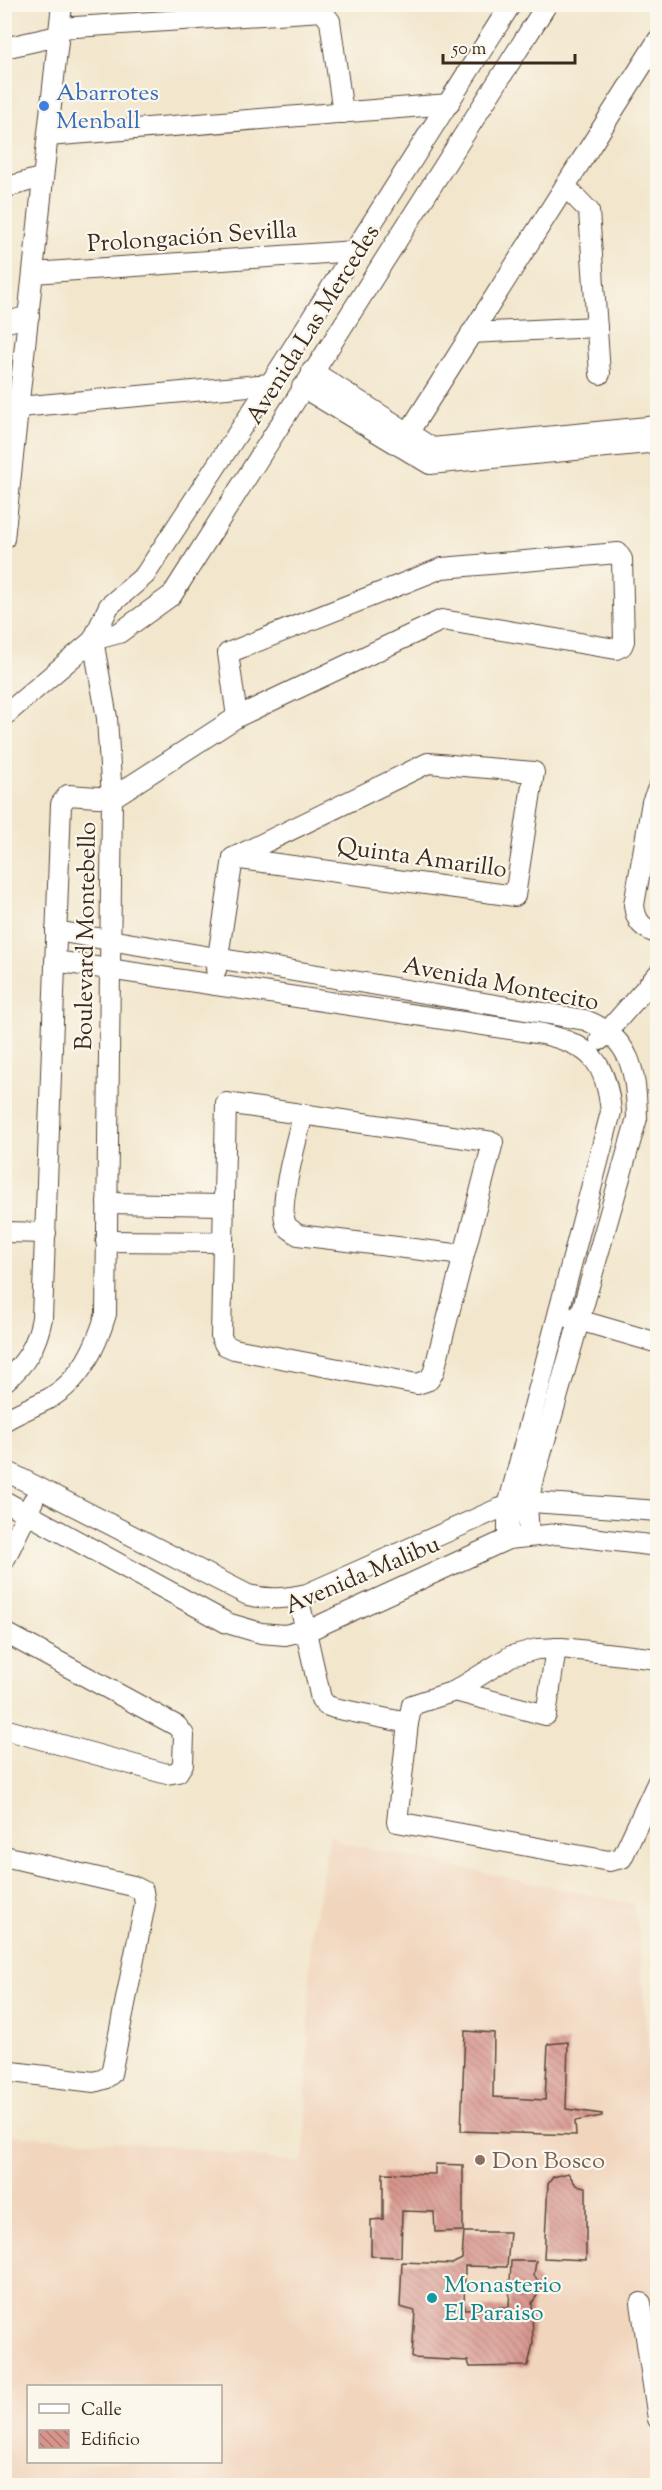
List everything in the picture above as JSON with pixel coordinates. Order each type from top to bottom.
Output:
[{"type":"street","points":[[4,538],[9,457],[19,407],[62,4]]},
{"type":"street","name":"Avenida Las Mercedes","points":[[4,716],[93,640],[109,606],[145,575],[283,364],[511,4]]},
{"type":"street","name":"Avenida Las Mercedes","points":[[93,640],[119,633],[172,595],[547,4]]},
{"type":"street","points":[[4,48],[59,32],[322,8],[330,21],[343,113]]},
{"type":"street","points":[[404,440],[657,40]]},
{"type":"street","points":[[48,136],[449,104]]},
{"type":"street","points":[[4,188],[43,177]]},
{"type":"street","points":[[565,186],[589,211],[600,374]]},
{"type":"street","name":"Prolongación Sevilla","points":[[33,273],[355,251]]},
{"type":"street","points":[[4,323],[29,316]]},
{"type":"street","points":[[471,333],[597,327]]},
{"type":"street","points":[[283,364],[404,440],[430,465],[657,442]]},
{"type":"street","points":[[19,407],[270,384]]},
{"type":"street","points":[[404,440],[432,448],[657,426]]},
{"type":"street","points":[[93,640],[107,717],[112,798],[237,717],[442,620],[616,648],[622,646],[624,641],[622,560],[618,553],[442,568],[228,653],[237,717]]},
{"type":"street","name":"Quinta Amarillo","points":[[428,764],[534,772],[515,896],[233,858],[428,764]]},
{"type":"street","points":[[657,788],[652,802],[634,906],[635,916],[642,927],[657,934]]},
{"type":"street","name":"Boulevard Montebello","points":[[4,1382],[28,1358],[39,1336],[42,1318],[61,804],[68,795],[112,798],[106,1314],[98,1341],[85,1364],[52,1397],[4,1421]]},
{"type":"street","points":[[213,985],[233,858]]},
{"type":"street","name":"Avenida Montecito","points":[[56,931],[585,1020],[604,1027],[622,1045],[632,1065],[638,1119],[579,1320],[517,1504],[529,1536]]},
{"type":"street","name":"Avenida Montecito","points":[[55,961],[543,1034],[566,1039],[589,1052],[601,1069],[609,1089],[611,1112],[558,1314],[508,1539]]},
{"type":"street","points":[[589,1052],[609,1032],[657,974]]},
{"type":"street","points":[[226,1103],[303,1114],[493,1142],[434,1371],[429,1380],[417,1384],[234,1349],[225,1345],[221,1337],[226,1103]]},
{"type":"street","points":[[303,1114],[283,1200],[283,1215],[287,1226],[298,1234],[463,1255]]},
{"type":"street","points":[[107,1203],[224,1205]]},
{"type":"street","points":[[4,1232],[46,1233]]},
{"type":"street","points":[[106,1241],[223,1242]]},
{"type":"street","points":[[558,1314],[657,1343]]},
{"type":"street","name":"Avenida Malibu","points":[[4,1470],[248,1595],[267,1599],[298,1596],[517,1504],[657,1511]]},
{"type":"street","points":[[4,1561],[39,1488]]},
{"type":"street","name":"Avenida Malibu","points":[[4,1501],[227,1623],[261,1632],[285,1635],[305,1630],[508,1539],[557,1534],[657,1546]]},
{"type":"street","points":[[298,1596],[321,1699],[326,1705],[408,1723]]},
{"type":"street","points":[[4,1632],[177,1726],[184,1735],[183,1764],[178,1772],[167,1774],[4,1729]]},
{"type":"street","points":[[455,1691],[546,1715],[556,1648]]},
{"type":"street","points":[[657,1659],[556,1648],[537,1649],[511,1656],[455,1691],[412,1705],[397,1822],[609,1861],[622,1858],[657,1781]]},
{"type":"street","points":[[4,1856],[134,1886],[143,1891],[145,1904],[111,2074],[94,2082],[4,2071]]},
{"type":"street","points":[[641,2303],[657,2419]]},
{"type":"shaded area","name":"Don Bosco","points":[[330,1834],[342,1843],[634,1904],[658,2157],[657,2485],[5,2485],[4,2135],[163,2145],[301,2163],[305,2146],[311,1936]]},
{"type":"building","points":[[465,2031],[494,2033],[493,2097],[545,2100],[548,2044],[568,2042],[566,2109],[602,2114],[602,2116],[575,2121],[576,2135],[461,2131]]},
{"type":"building","points":[[435,2164],[463,2165],[463,2231],[435,2232],[434,2212],[402,2211],[401,2257],[371,2256],[371,2220],[383,2219],[383,2173],[435,2174]]},
{"type":"building","points":[[568,2173],[576,2185],[586,2187],[586,2260],[544,2258],[548,2184],[553,2177]]},
{"type":"building","name":"Monasterio El Paraiso","points":[[464,2232],[510,2232],[507,2267],[465,2266],[464,2309],[509,2307],[511,2261],[536,2261],[534,2275],[542,2288],[532,2303],[533,2343],[528,2366],[470,2367],[468,2361],[412,2358],[415,2311],[400,2307],[402,2262],[452,2264],[462,2259]]},
{"type":"place","name":"Abarrotes Menball","points":[[44,106]]},
{"type":"place","name":"Don Bosco","points":[[480,2160]]},
{"type":"place","name":"Monasterio El Paraiso","points":[[432,2298]]}]
